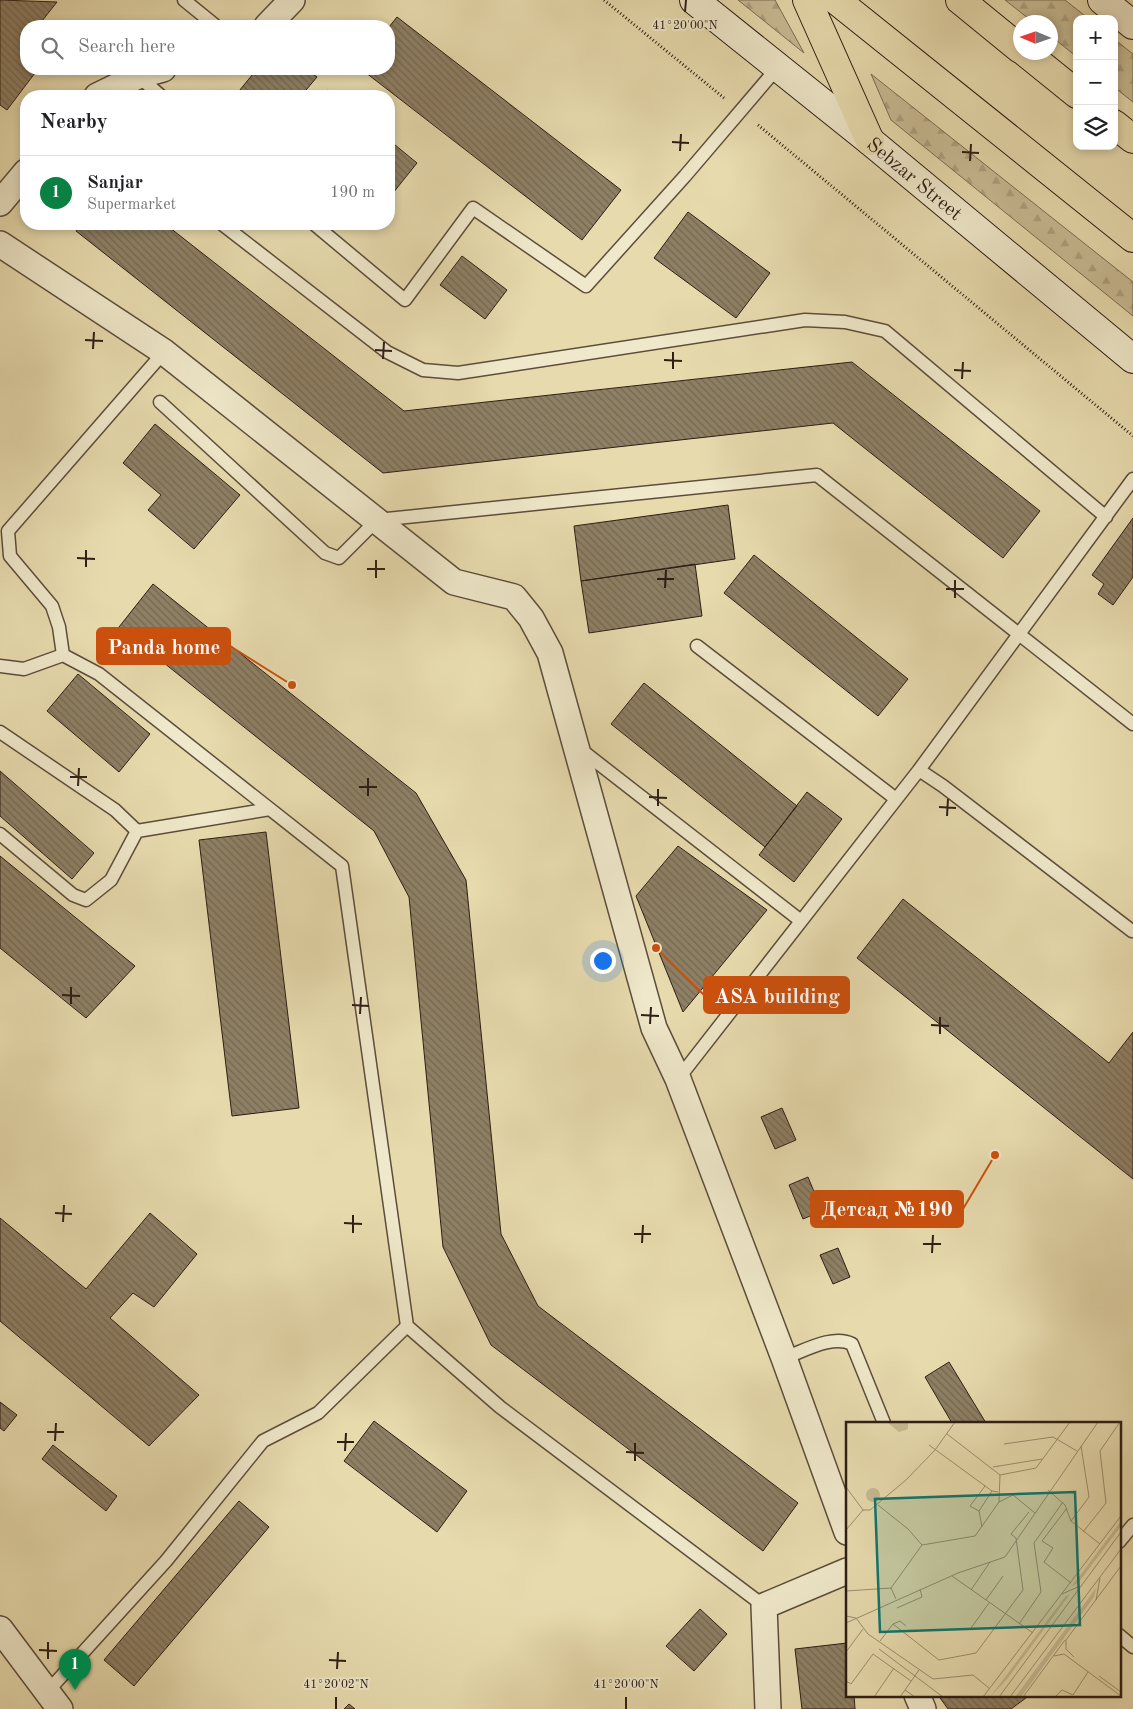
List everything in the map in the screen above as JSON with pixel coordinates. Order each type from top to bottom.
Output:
[{"type":"main road","points":[[807,0],[870,141]]},
{"type":"main road","points":[[836,0],[1133,238]]},
{"type":"main road","points":[[960,0],[1013,43]]},
{"type":"main road","points":[[1035,60],[1073,91]]},
{"type":"main road","points":[[1118,127],[1133,139]]},
{"type":"street","points":[[274,20],[292,0]]},
{"type":"street","name":"Sebzar Street","points":[[694,0],[870,141],[1133,359]]},
{"type":"street","points":[[1102,0],[1133,25]]},
{"type":"street","points":[[109,90],[142,75]]},
{"type":"street","points":[[0,202],[20,179]]},
{"type":"street","points":[[0,244],[164,352],[454,582],[514,598],[531,618],[550,653],[654,1028],[678,1079],[784,1358],[846,1529]]},
{"type":"street","points":[[768,1709],[764,1606],[846,1571]]},
{"type":"street","points":[[0,1629],[54,1700]]},
{"type":"street","points":[[917,1696],[923,1709]]},
{"type":"lane","points":[[184,0],[209,20]]},
{"type":"lane","points":[[321,230],[405,300],[473,208],[586,286],[679,184],[778,67]]},
{"type":"lane","points":[[138,76],[155,90]]},
{"type":"lane","points":[[230,230],[388,352],[423,370],[458,373],[805,320],[845,322],[885,332],[1106,517]]},
{"type":"lane","points":[[63,655],[59,627],[52,606],[10,556],[8,531],[164,352]]},
{"type":"lane","points":[[160,402],[325,553],[338,558],[377,520],[817,475],[1133,724]]},
{"type":"lane","points":[[678,1079],[919,770],[1133,479]]},
{"type":"lane","points":[[697,646],[896,799]]},
{"type":"lane","points":[[0,666],[24,669],[63,655],[99,674],[342,866],[407,1326],[500,1407],[764,1606]]},
{"type":"lane","points":[[0,732],[115,810],[137,831]]},
{"type":"lane","points":[[576,746],[801,922]]},
{"type":"lane","points":[[919,770],[943,786],[1132,931]]},
{"type":"lane","points":[[137,831],[270,809]]},
{"type":"lane","points":[[0,834],[73,895],[86,900],[111,880],[137,831]]},
{"type":"lane","points":[[54,1700],[263,1441],[318,1412],[407,1326]]},
{"type":"lane","points":[[784,1358],[834,1340],[845,1340],[852,1344],[884,1422]]},
{"type":"lane","points":[[1120,1541],[1133,1525]]},
{"type":"lane","points":[[1120,1636],[1133,1647]]},
{"type":"path","points":[[604,0],[1133,436]]},
{"type":"green space","points":[[738,0],[775,0],[804,53]]},
{"type":"green space","points":[[1005,0],[1065,0],[1084,15],[1073,15],[1073,54],[1058,42],[1058,15],[1024,15]]},
{"type":"green space","points":[[1118,42],[1133,54],[1133,102],[1118,90]]},
{"type":"green space","points":[[871,74],[1133,282],[1133,316],[891,120]]},
{"type":"building","points":[[0,0],[57,2],[43,20],[20,20],[20,75],[33,75],[22,90],[20,90],[20,93],[7,110],[0,105]]},
{"type":"building","points":[[397,17],[621,190],[582,240],[395,95],[395,90],[388,90],[369,75],[395,75],[395,20]]},
{"type":"building","points":[[252,75],[314,75],[317,77],[306,90],[240,90]]},
{"type":"building","points":[[395,145],[417,163],[395,190]]},
{"type":"building","points":[[688,212],[770,273],[736,318],[654,258]]},
{"type":"building","points":[[173,230],[404,411],[852,362],[1040,511],[1003,558],[833,423],[383,473],[76,231]]},
{"type":"building","points":[[462,256],[507,290],[485,319],[440,285]]},
{"type":"building","points":[[155,424],[240,495],[194,549],[148,510],[161,495],[123,463]]},
{"type":"building","points":[[728,505],[735,559],[581,581],[574,526]]},
{"type":"building","points":[[1133,518],[1133,577],[1113,605],[1098,594],[1104,584],[1092,575]]},
{"type":"building","points":[[754,555],[908,679],[878,716],[724,593]]},
{"type":"building","points":[[695,564],[702,616],[589,633],[581,581]]},
{"type":"building","points":[[153,584],[416,793],[466,880],[501,1234],[538,1306],[798,1503],[763,1551],[491,1345],[443,1247],[409,897],[374,831],[119,627]]},
{"type":"building","points":[[78,674],[150,734],[119,772],[47,711]]},
{"type":"building","points":[[644,683],[797,806],[765,847],[611,724]]},
{"type":"building","points":[[0,771],[94,853],[72,879],[0,816]]},
{"type":"building","points":[[807,792],[842,819],[794,882],[759,855]]},
{"type":"building","points":[[266,832],[299,1108],[232,1116],[199,840]]},
{"type":"building","points":[[678,846],[767,910],[683,1012],[636,896]]},
{"type":"building","points":[[0,856],[135,966],[86,1018],[0,948]]},
{"type":"building","points":[[903,899],[1109,1063],[1133,1032],[1133,1179],[857,958]]},
{"type":"building","points":[[782,1108],[796,1140],[775,1149],[761,1117]]},
{"type":"building","points":[[808,1177],[822,1211],[803,1219],[789,1185]]},
{"type":"building","points":[[150,1213],[197,1254],[154,1307],[133,1293],[110,1318],[199,1395],[149,1446],[0,1321],[0,1218],[86,1289]]},
{"type":"building","points":[[838,1248],[850,1277],[833,1284],[820,1255]]},
{"type":"building","points":[[949,1362],[985,1422],[951,1422],[925,1377]]},
{"type":"building","points":[[0,1402],[17,1415],[4,1431],[0,1428]]},
{"type":"building","points":[[374,1421],[467,1491],[437,1532],[344,1461]]},
{"type":"building","points":[[53,1445],[117,1496],[106,1511],[42,1459]]},
{"type":"building","points":[[239,1501],[269,1527],[134,1686],[104,1660]]},
{"type":"building","points":[[700,1609],[727,1634],[694,1671],[666,1646]]},
{"type":"building","points":[[846,1643],[846,1696],[854,1696],[855,1709],[802,1709],[795,1649]]},
{"type":"building","points":[[939,1696],[1029,1696],[1011,1709],[948,1709]]},
{"type":"building","points":[[349,1704],[355,1709],[344,1709]]},
{"type":"place","name":"Panda home","points":[[292,685]]},
{"type":"place","name":"ASA building","points":[[656,948]]},
{"type":"place","name":"Детсад №190","points":[[995,1155]]},
{"type":"place","name":"Sanjar","points":[[75,1690]]}]
